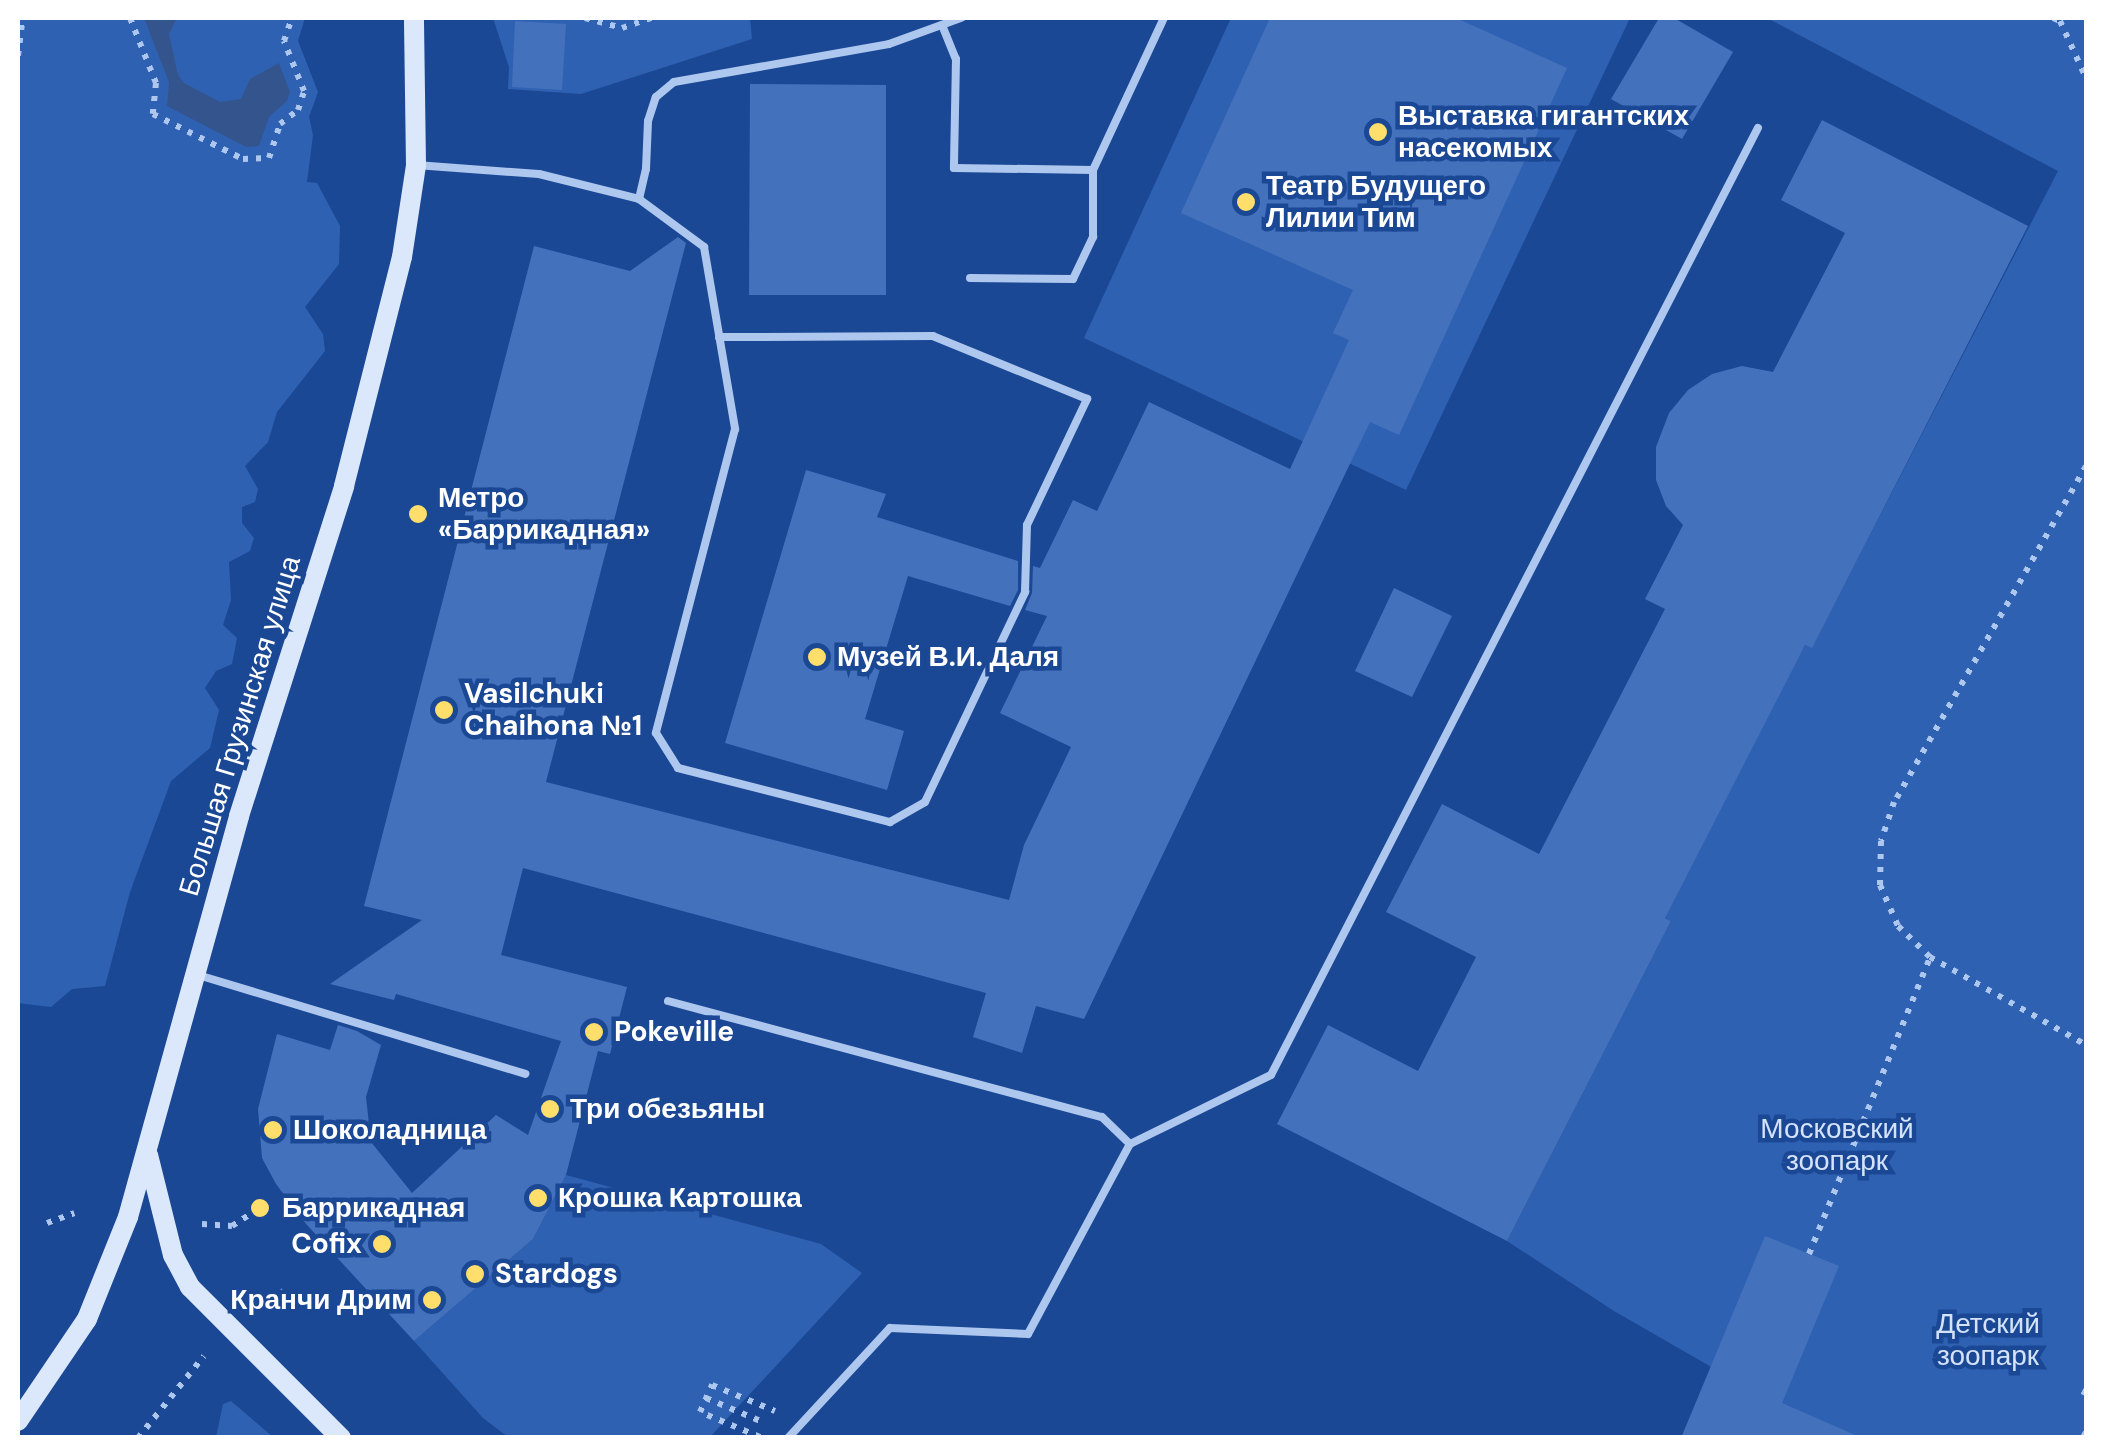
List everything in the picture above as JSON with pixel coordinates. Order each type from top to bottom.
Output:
[{"type":"main road","name":"Большая Грузинская улица","points":[[18,1421],[87,1319],[107,1278],[194,974],[344,486],[402,258],[416,165],[414,18]]},
{"type":"main road","points":[[146,1145],[172,1256],[190,1287],[340,1438]]},
{"type":"lane","points":[[639,199],[646,169],[648,121],[656,97],[674,82],[889,44],[961,18]]},
{"type":"lane","points":[[970,278],[1073,279],[1092,237],[1093,170],[1164,18]]},
{"type":"lane","points":[[942,25],[956,59],[954,168],[1093,170]]},
{"type":"lane","points":[[788,1438],[890,1328],[1028,1334],[1130,1144],[1271,1075],[1758,128]]},
{"type":"lane","points":[[416,165],[539,174],[639,199],[704,246],[735,429],[656,733],[678,768],[890,822],[925,802],[1025,592],[1027,525],[1087,399],[933,336],[720,337]]},
{"type":"lane","points":[[194,974],[524,1074]]},
{"type":"lane","points":[[668,1001],[1102,1117],[1130,1144]]},
{"type":"path","points":[[18,56],[23,18]]},
{"type":"path","points":[[130,18],[156,83],[153,114],[243,159],[269,158],[280,124],[298,110],[304,92],[284,42],[292,18]]},
{"type":"path","points":[[586,18],[622,28],[651,18]]},
{"type":"path","points":[[2053,18],[2060,21],[2086,76]]},
{"type":"path","points":[[2086,466],[1894,802],[1881,841],[1880,885],[1898,926],[1930,957],[2086,1045]]},
{"type":"path","points":[[1810,1254],[1930,957]]},
{"type":"path","points":[[196,1224],[232,1226],[260,1208]]},
{"type":"path","points":[[47,1223],[74,1212]]},
{"type":"path","points":[[250,1314],[283,1290]]},
{"type":"path","points":[[138,1438],[204,1356]]},
{"type":"path","points":[[712,1384],[700,1412],[761,1438]]},
{"type":"path","points":[[706,1398],[769,1424]]},
{"type":"green space","points":[[18,18],[305,18],[298,41],[318,92],[309,117],[313,135],[307,182],[317,183],[340,226],[339,264],[305,307],[323,334],[325,351],[277,412],[268,442],[245,466],[258,489],[255,502],[242,507],[242,523],[254,538],[250,551],[229,562],[231,600],[223,625],[237,638],[232,664],[216,671],[205,688],[219,710],[210,748],[171,781],[130,892],[105,986],[72,989],[51,1007],[18,1003]]},
{"type":"green space","points":[[493,18],[750,18],[752,39],[581,94],[508,89],[509,67]]},
{"type":"green space","points":[[1231,18],[1630,18],[1406,490],[1084,338]]},
{"type":"green space","name":"Московский зоопарк","points":[[1767,18],[2086,18],[2086,1437],[1833,1437],[1614,1311],[1507,1241],[1671,921],[1655,912],[1805,645],[1812,647],[2058,171]]},
{"type":"green space","points":[[566,1175],[821,1244],[862,1273],[710,1437],[508,1437],[483,1418],[414,1341],[533,1239]]},
{"type":"green space","points":[[231,1401],[273,1437],[216,1437],[223,1404]]},
{"type":"shaded area","points":[[144,18],[177,18],[169,34],[178,75],[184,83],[220,102],[241,99],[250,79],[279,63],[290,92],[287,101],[269,117],[259,146],[246,147],[167,106],[169,82]]},
{"type":"building","points":[[1270,18],[1456,18],[1567,68],[1399,435],[1370,422],[1084,1019],[1036,1006],[1022,1053],[973,1037],[986,993],[523,868],[501,955],[627,987],[610,1054],[598,1051],[566,1175],[533,1239],[414,1341],[307,1225],[276,1184],[262,1158],[258,1109],[277,1034],[330,1050],[338,1025],[357,1031],[381,1045],[366,1097],[371,1142],[412,1193],[496,1115],[528,1135],[561,1041],[396,994],[394,1000],[330,984],[422,920],[364,906],[534,246],[630,271],[678,237],[686,243],[546,782],[1009,900],[1024,845],[1071,747],[1000,713],[1047,616],[1025,610],[1032,593],[1033,566],[1040,568],[1073,500],[1097,511],[1149,402],[1290,469],[1349,340],[1333,333],[1353,290],[1181,213]]},
{"type":"building","points":[[1659,18],[1674,18],[1733,52],[1682,139],[1611,99]]},
{"type":"building","points":[[515,21],[566,24],[562,90],[512,87]]},
{"type":"building","points":[[750,84],[886,85],[886,295],[749,295]]},
{"type":"building","points":[[1822,120],[2028,226],[1812,648],[1805,645],[1665,918],[1671,921],[1507,1241],[1277,1124],[1328,1025],[1418,1071],[1476,957],[1386,912],[1442,804],[1539,854],[1665,609],[1645,599],[1683,525],[1666,506],[1656,480],[1656,447],[1669,413],[1688,390],[1712,374],[1742,366],[1773,372],[1845,233],[1781,200]]},
{"type":"building","name":"Музей В.И. Даля","points":[[806,470],[886,494],[877,517],[1018,561],[1018,590],[1010,606],[908,576],[865,719],[904,731],[887,790],[725,743]]},
{"type":"building","points":[[1394,588],[1452,616],[1412,697],[1355,671]]},
{"type":"building","points":[[1765,1236],[1839,1266],[1782,1403],[1862,1438],[1681,1438]]},
{"type":"place","name":"Выставка гигантских насекомых","points":[[1378,132]]},
{"type":"place","name":"Театр Будущего Лилии Тим","points":[[1246,202]]},
{"type":"place","name":"Метро «Баррикадная»","points":[[418,514]]},
{"type":"place","name":"Музей В.И. Даля","points":[[817,657]]},
{"type":"place","name":"Vasilchuki Chaihona №1","points":[[444,710]]},
{"type":"place","name":"Pokeville","points":[[594,1032]]},
{"type":"place","name":"Три обезьяны","points":[[550,1109]]},
{"type":"place","name":"Шоколадница","points":[[273,1130]]},
{"type":"place","name":"Крошка Картошка","points":[[538,1198]]},
{"type":"place","name":"Баррикадная","points":[[260,1208]]},
{"type":"place","name":"Cofix","points":[[382,1244]]},
{"type":"place","name":"Stardogs","points":[[475,1274]]},
{"type":"place","name":"Кранчи Дрим","points":[[432,1300]]},
{"type":"park label","name":"Детский зоопарк","points":[[1988,1340]]}]
